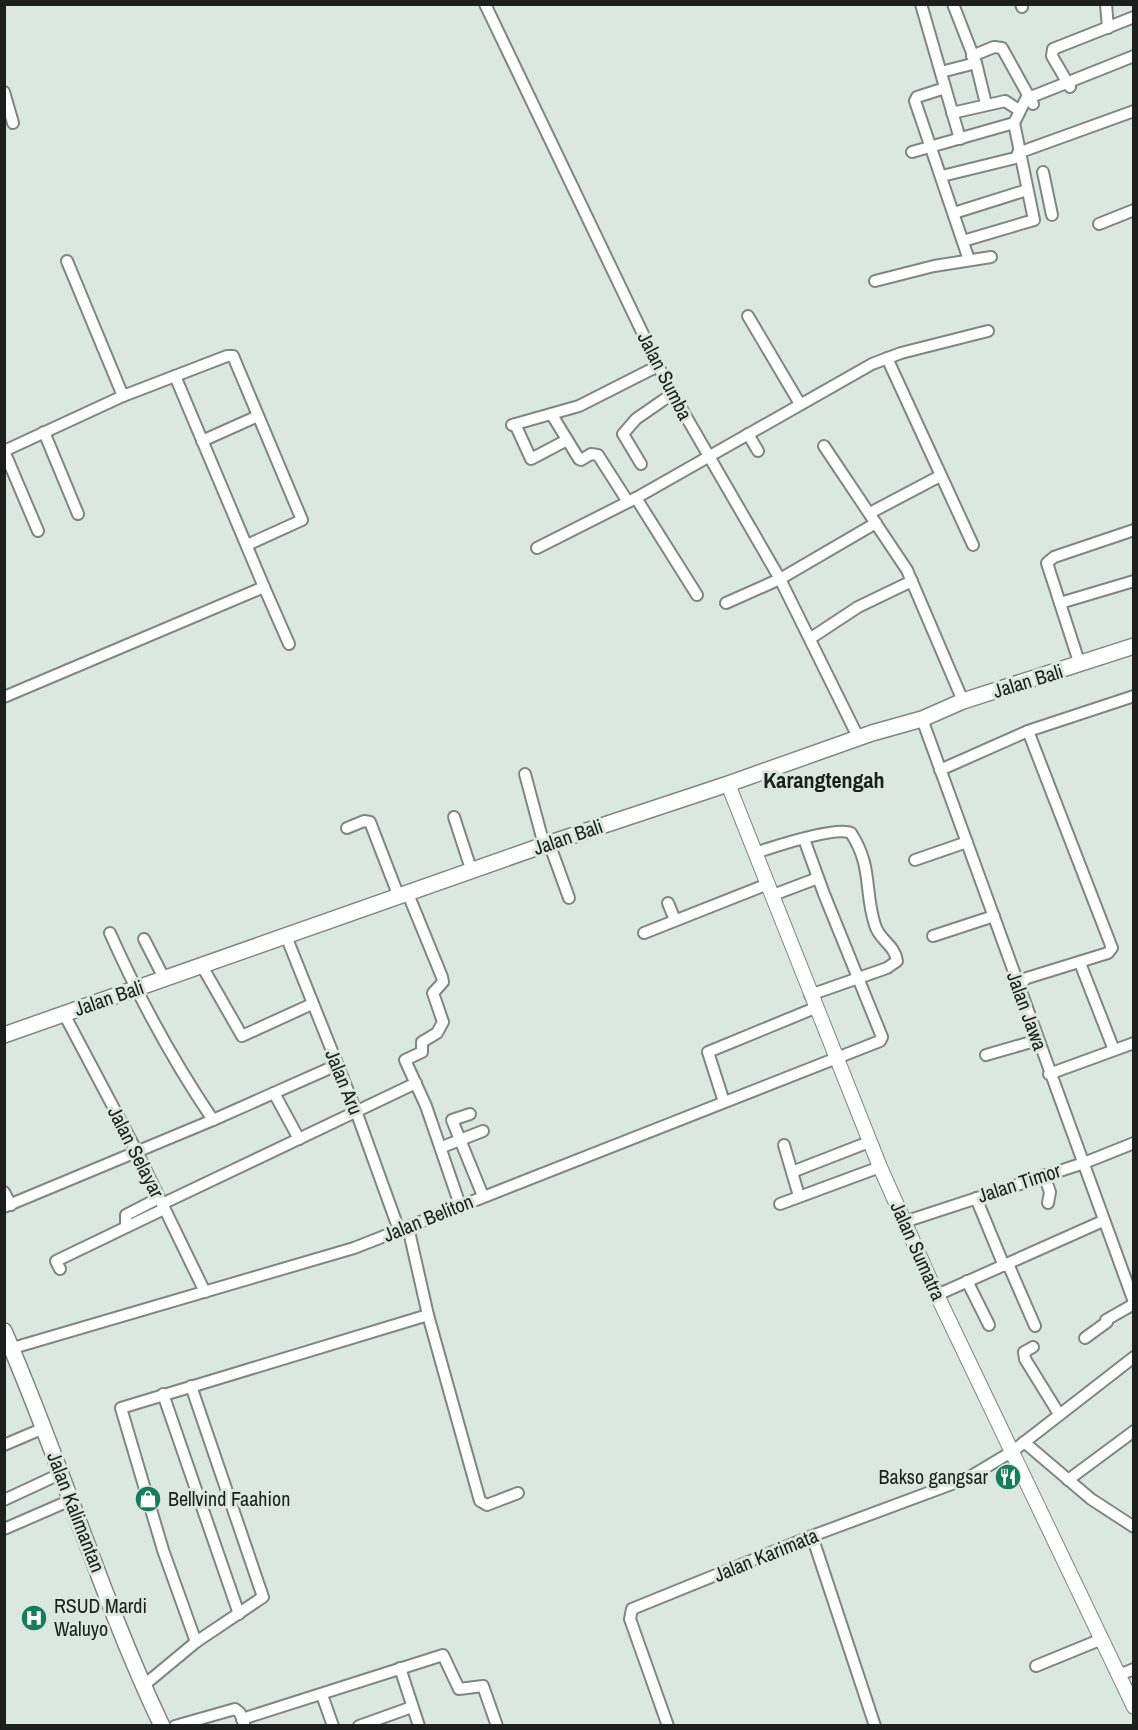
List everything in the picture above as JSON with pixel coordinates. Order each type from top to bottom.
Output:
[{"type":"highway","name":"Jalan Bali","points":[[4,1035],[472,872],[546,844],[922,719],[963,701],[1134,646]]},
{"type":"highway","name":"Jalan Kalimantan","points":[[4,1331],[8,1349],[44,1428],[143,1686],[162,1725]]},
{"type":"main road","name":"Jalan Sumatra","points":[[728,784],[835,1059],[904,1222],[1134,1707]]},
{"type":"street","name":"Jalan Sumba","points":[[485,4],[672,394],[708,458],[787,575],[811,638],[866,736]]},
{"type":"street","points":[[921,4],[960,139]]},
{"type":"street","points":[[953,4],[974,59],[986,104]]},
{"type":"street","points":[[1106,4],[1108,28]]},
{"type":"street","points":[[1069,85],[1053,57],[1053,49],[1134,17]]},
{"type":"street","points":[[941,72],[974,59],[994,47],[1002,48],[1026,104]]},
{"type":"street","points":[[952,113],[1005,101],[1026,104],[1134,56]]},
{"type":"street","points":[[1069,85],[1134,63]]},
{"type":"street","points":[[945,88],[915,99],[929,147],[942,176],[969,260]]},
{"type":"street","points":[[4,92],[13,123]]},
{"type":"street","points":[[963,241],[1033,221],[1014,123],[1026,104]]},
{"type":"street","points":[[942,176],[1019,155],[1134,111]]},
{"type":"street","points":[[912,152],[1014,123]]},
{"type":"street","points":[[1043,172],[1052,215]]},
{"type":"street","points":[[954,213],[1027,194],[1048,194]]},
{"type":"street","points":[[1099,224],[1134,210]]},
{"type":"street","points":[[875,281],[992,256]]},
{"type":"street","points":[[67,261],[123,396]]},
{"type":"street","points":[[748,316],[800,404]]},
{"type":"street","points":[[537,548],[632,500],[800,404],[887,358],[988,331]]},
{"type":"street","points":[[38,531],[4,451],[123,396],[233,356],[302,520],[247,545]]},
{"type":"street","points":[[887,358],[906,393],[940,476],[974,545]]},
{"type":"street","points":[[567,440],[531,459],[513,424],[579,406],[658,366]]},
{"type":"street","points":[[175,376],[289,644]]},
{"type":"street","points":[[641,464],[623,434],[636,419],[672,394]]},
{"type":"street","points":[[552,415],[581,460],[591,454],[598,455],[697,595]]},
{"type":"street","points":[[202,441],[258,416]]},
{"type":"street","points":[[44,432],[78,514]]},
{"type":"street","points":[[747,434],[758,451]]},
{"type":"street","points":[[824,446],[912,581],[963,701]]},
{"type":"street","points":[[726,603],[787,575],[940,476]]},
{"type":"street","points":[[1080,664],[1048,568],[1049,559],[1134,530]]},
{"type":"street","points":[[1060,603],[1134,580]]},
{"type":"street","points":[[811,638],[858,607],[912,581]]},
{"type":"street","points":[[4,697],[264,587]]},
{"type":"street","points":[[940,770],[1028,731],[1134,696]]},
{"type":"street","name":"Jalan Jawa","points":[[922,719],[1134,1303]]},
{"type":"street","points":[[1018,985],[1027,978],[1080,963],[1108,953],[1112,948],[1028,731]]},
{"type":"street","points":[[525,774],[546,844],[569,898]]},
{"type":"street","points":[[454,817],[472,872]]},
{"type":"street","points":[[347,828],[366,821],[370,822],[443,982],[433,993],[443,1022],[437,1033],[424,1039],[422,1052],[405,1060],[416,1083],[460,1205]]},
{"type":"street","points":[[724,1102],[708,1052],[897,961],[895,950],[875,926],[867,867],[860,848],[848,831],[804,839],[755,854]]},
{"type":"street","points":[[804,839],[859,978]]},
{"type":"street","points":[[915,860],[967,842]]},
{"type":"street","points":[[644,933],[675,920],[818,878]]},
{"type":"street","points":[[668,903],[675,920]]},
{"type":"street","points":[[933,936],[994,916]]},
{"type":"street","points":[[110,933],[114,954],[188,1083],[213,1120]]},
{"type":"street","name":"Jalan Aru","points":[[286,936],[404,1228],[480,1501],[487,1505],[518,1493]]},
{"type":"street","points":[[144,939],[164,978]]},
{"type":"street","points":[[1080,963],[1114,1050]]},
{"type":"street","points":[[202,966],[239,1034],[244,1037],[312,1004]]},
{"type":"street","name":"Jalan Beliton","points":[[8,1349],[354,1248],[882,1040],[859,978]]},
{"type":"street","name":"Jalan Selayar","points":[[64,1014],[137,1152],[204,1292]]},
{"type":"street","points":[[986,1056],[1038,1040]]},
{"type":"street","points":[[1049,1074],[1134,1043]]},
{"type":"street","points":[[4,1192],[8,1206],[337,1065]]},
{"type":"street","points":[[60,1269],[57,1261],[162,1204],[416,1083]]},
{"type":"street","points":[[274,1093],[298,1139]]},
{"type":"street","points":[[441,1124],[470,1114]]},
{"type":"street","points":[[452,1120],[483,1196]]},
{"type":"street","points":[[442,1147],[483,1131]]},
{"type":"street","points":[[792,1172],[869,1142]]},
{"type":"street","name":"Jalan Timor","points":[[904,1222],[1134,1143]]},
{"type":"street","points":[[784,1145],[799,1197]]},
{"type":"street","points":[[780,1204],[880,1167]]},
{"type":"street","points":[[1044,1175],[1050,1192],[1048,1203]]},
{"type":"street","points":[[976,1198],[1035,1326]]},
{"type":"street","points":[[126,1223],[126,1215],[162,1204]]},
{"type":"street","points":[[938,1295],[1103,1221]]},
{"type":"street","points":[[967,1281],[989,1325]]},
{"type":"street","points":[[1085,1338],[1107,1322],[1106,1320],[1134,1303]]},
{"type":"street","points":[[196,1642],[163,1550],[120,1410],[123,1405],[428,1315]]},
{"type":"street","points":[[1033,1347],[1024,1352],[1025,1359],[1059,1414]]},
{"type":"street","points":[[1013,1451],[1134,1357]]},
{"type":"street","points":[[143,1686],[196,1642],[260,1600],[262,1589],[191,1386]]},
{"type":"street","points":[[163,1394],[240,1614]]},
{"type":"street","points":[[4,1445],[44,1428]]},
{"type":"street","points":[[1068,1480],[1134,1431]]},
{"type":"street","points":[[1024,1442],[1068,1480],[1134,1527]]},
{"type":"street","name":"Jalan Karimata","points":[[668,1725],[630,1619],[631,1611],[812,1536],[968,1478],[1013,1451]]},
{"type":"street","points":[[4,1500],[62,1473]]},
{"type":"street","points":[[4,1529],[71,1500]]},
{"type":"street","points":[[812,1536],[875,1725]]},
{"type":"street","points":[[1036,1666],[1102,1639]]},
{"type":"street","points":[[175,1725],[229,1709],[238,1710],[243,1722],[440,1656],[445,1657],[454,1684],[459,1689],[483,1686],[497,1725]]},
{"type":"street","points":[[400,1668],[419,1725]]},
{"type":"street","points":[[1119,1676],[1134,1669]]},
{"type":"street","points":[[322,1695],[333,1725]]},
{"type":"street","points":[[359,1725],[412,1707]]},
{"type":"place","name":"Bakso gangsar","points":[[1008,1477]]},
{"type":"place","name":"Bellvind Faahion","points":[[148,1499]]},
{"type":"place","name":"RSUD Mardi Waluyo","points":[[34,1618]]},
{"type":"district","name":"Karangtengah","points":[[824,780]]}]
